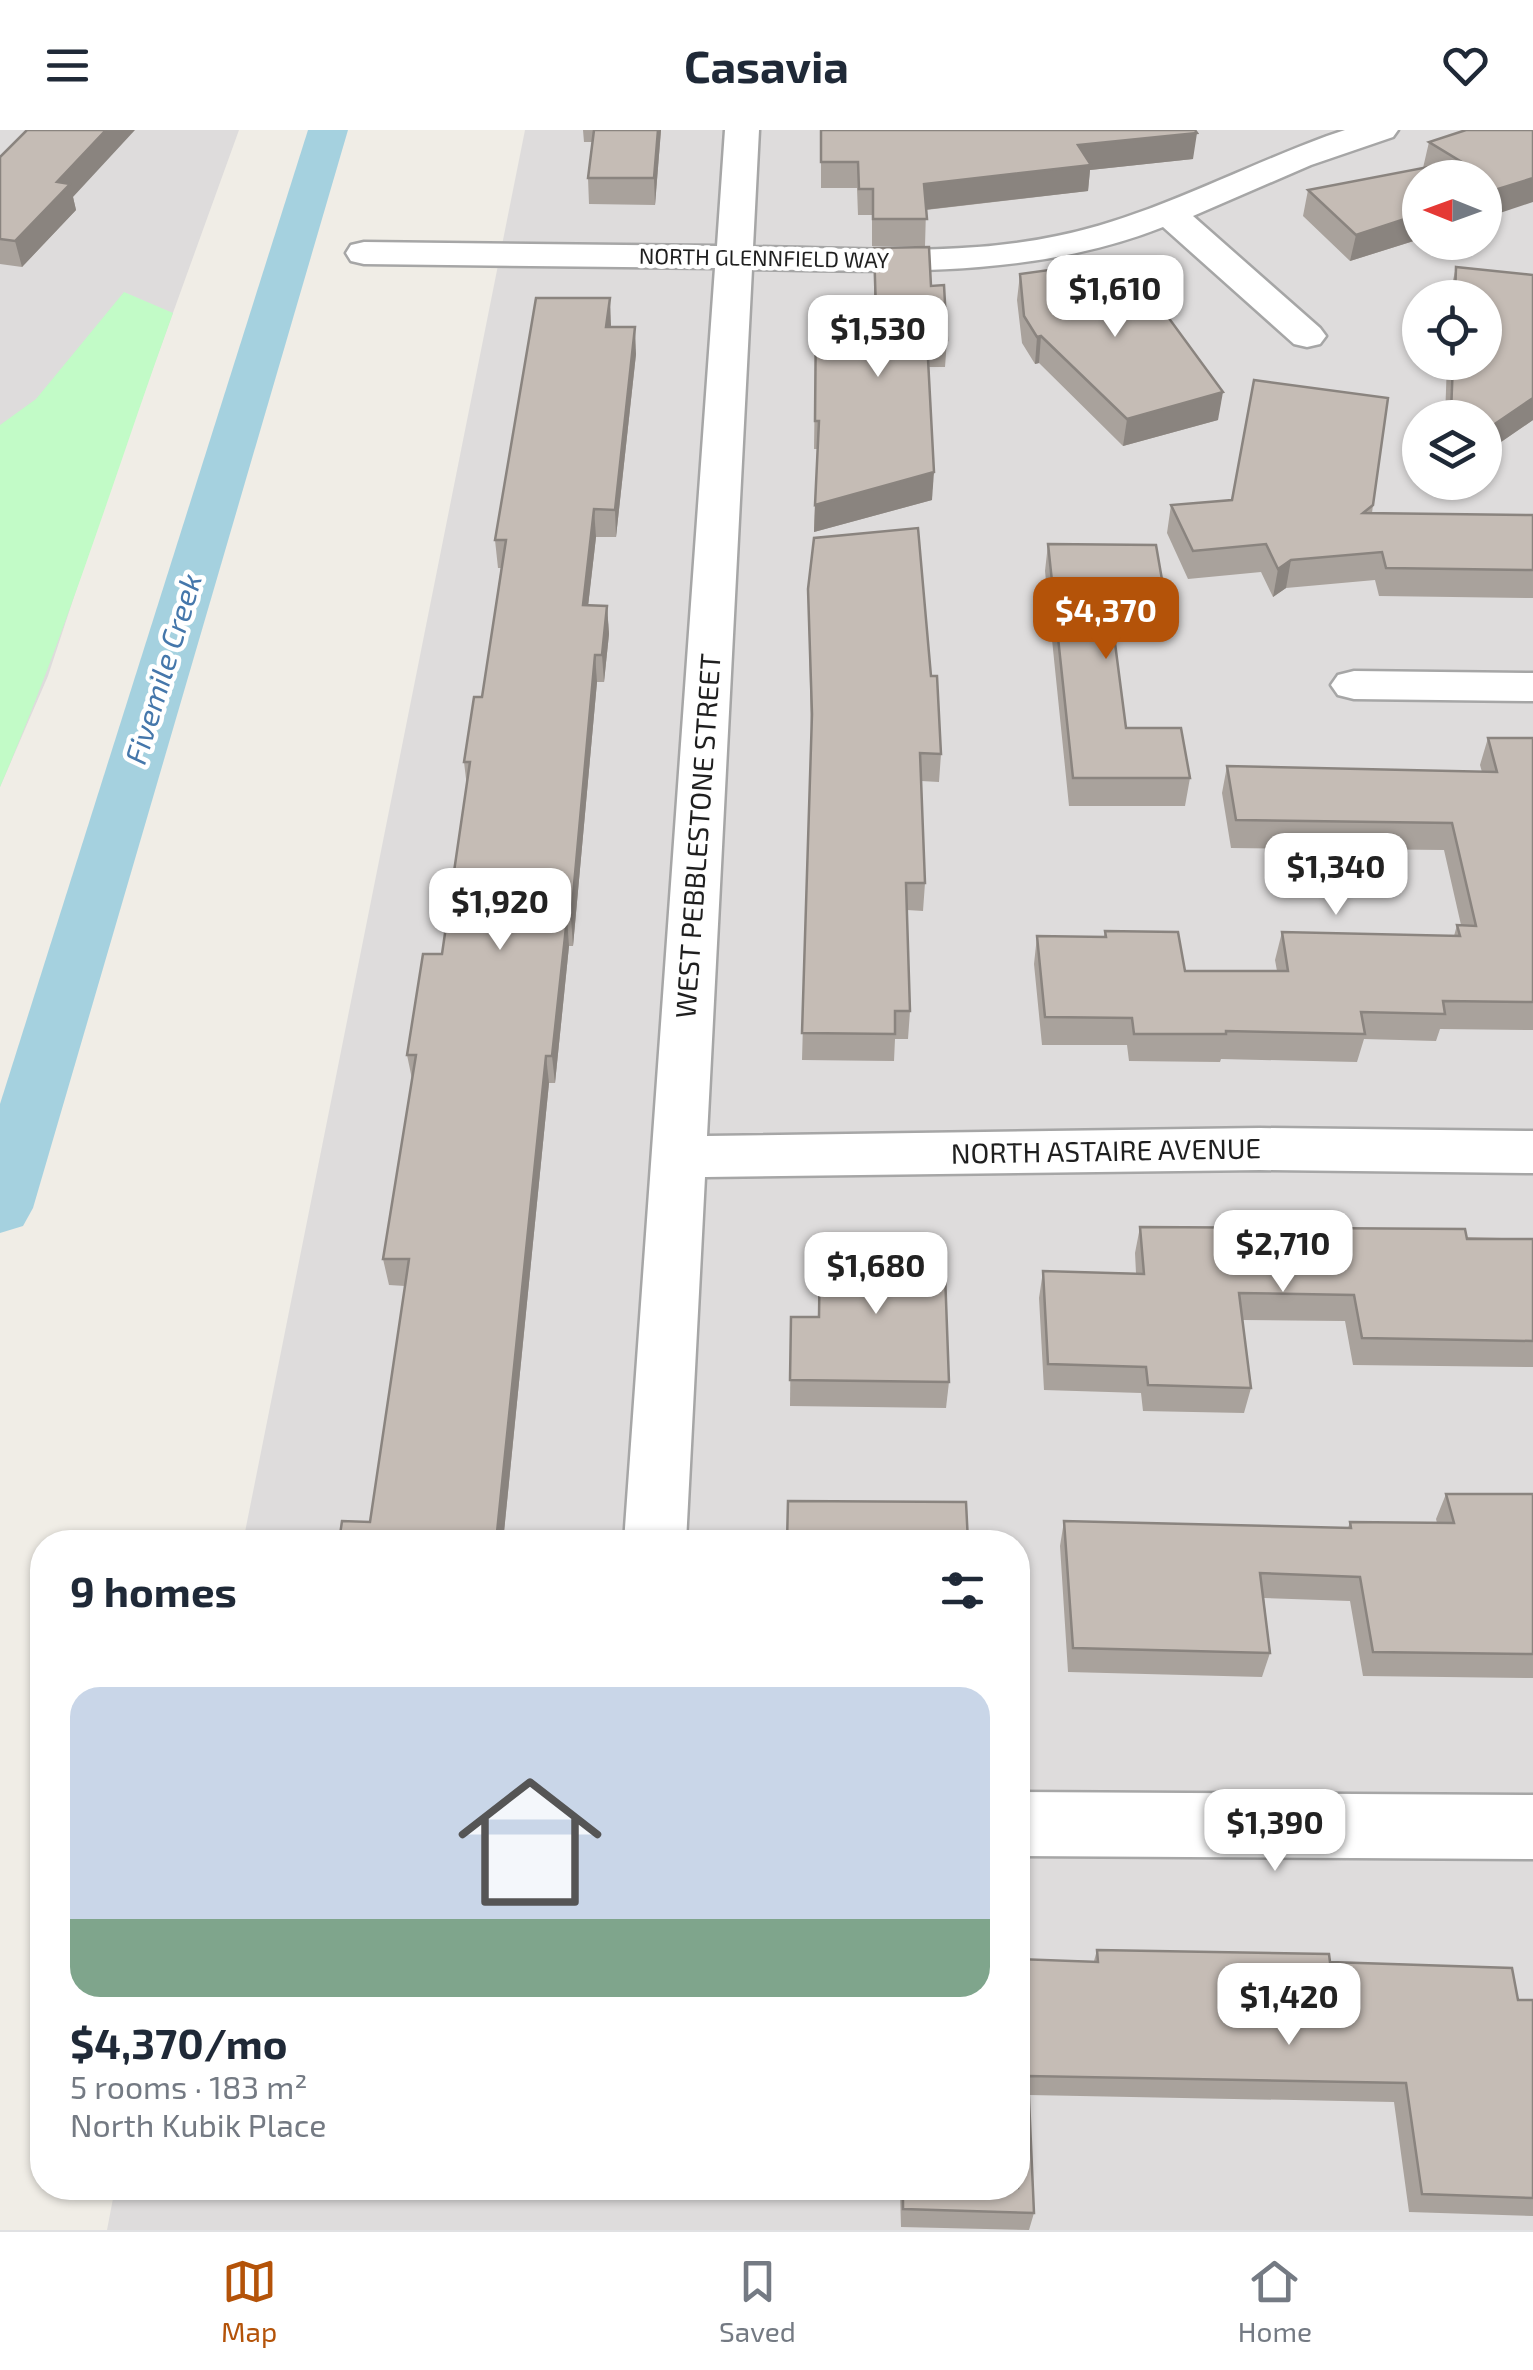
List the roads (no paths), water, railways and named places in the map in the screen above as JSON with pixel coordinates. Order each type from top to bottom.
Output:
[{"type":"street","name":"WEST PEBBLESTONE STREET","points":[[656,1530],[742,130]]},
{"type":"street","name":"NORTH GLENNFIELD WAY","points":[[364,253],[908,260],[1006,255],[1094,239],[1170,214],[1321,148],[1381,130]]},
{"type":"street","points":[[1170,214],[1306,336]]},
{"type":"street","points":[[1354,685],[1533,687]]},
{"type":"street","name":"NORTH ASTAIRE AVENUE","points":[[678,1157],[1260,1149],[1533,1152]]},
{"type":"street","points":[[1030,1824],[1533,1827]]},
{"type":"waterway","name":"Fivemile Creek","points":[[0,1208],[328,130]]}]
